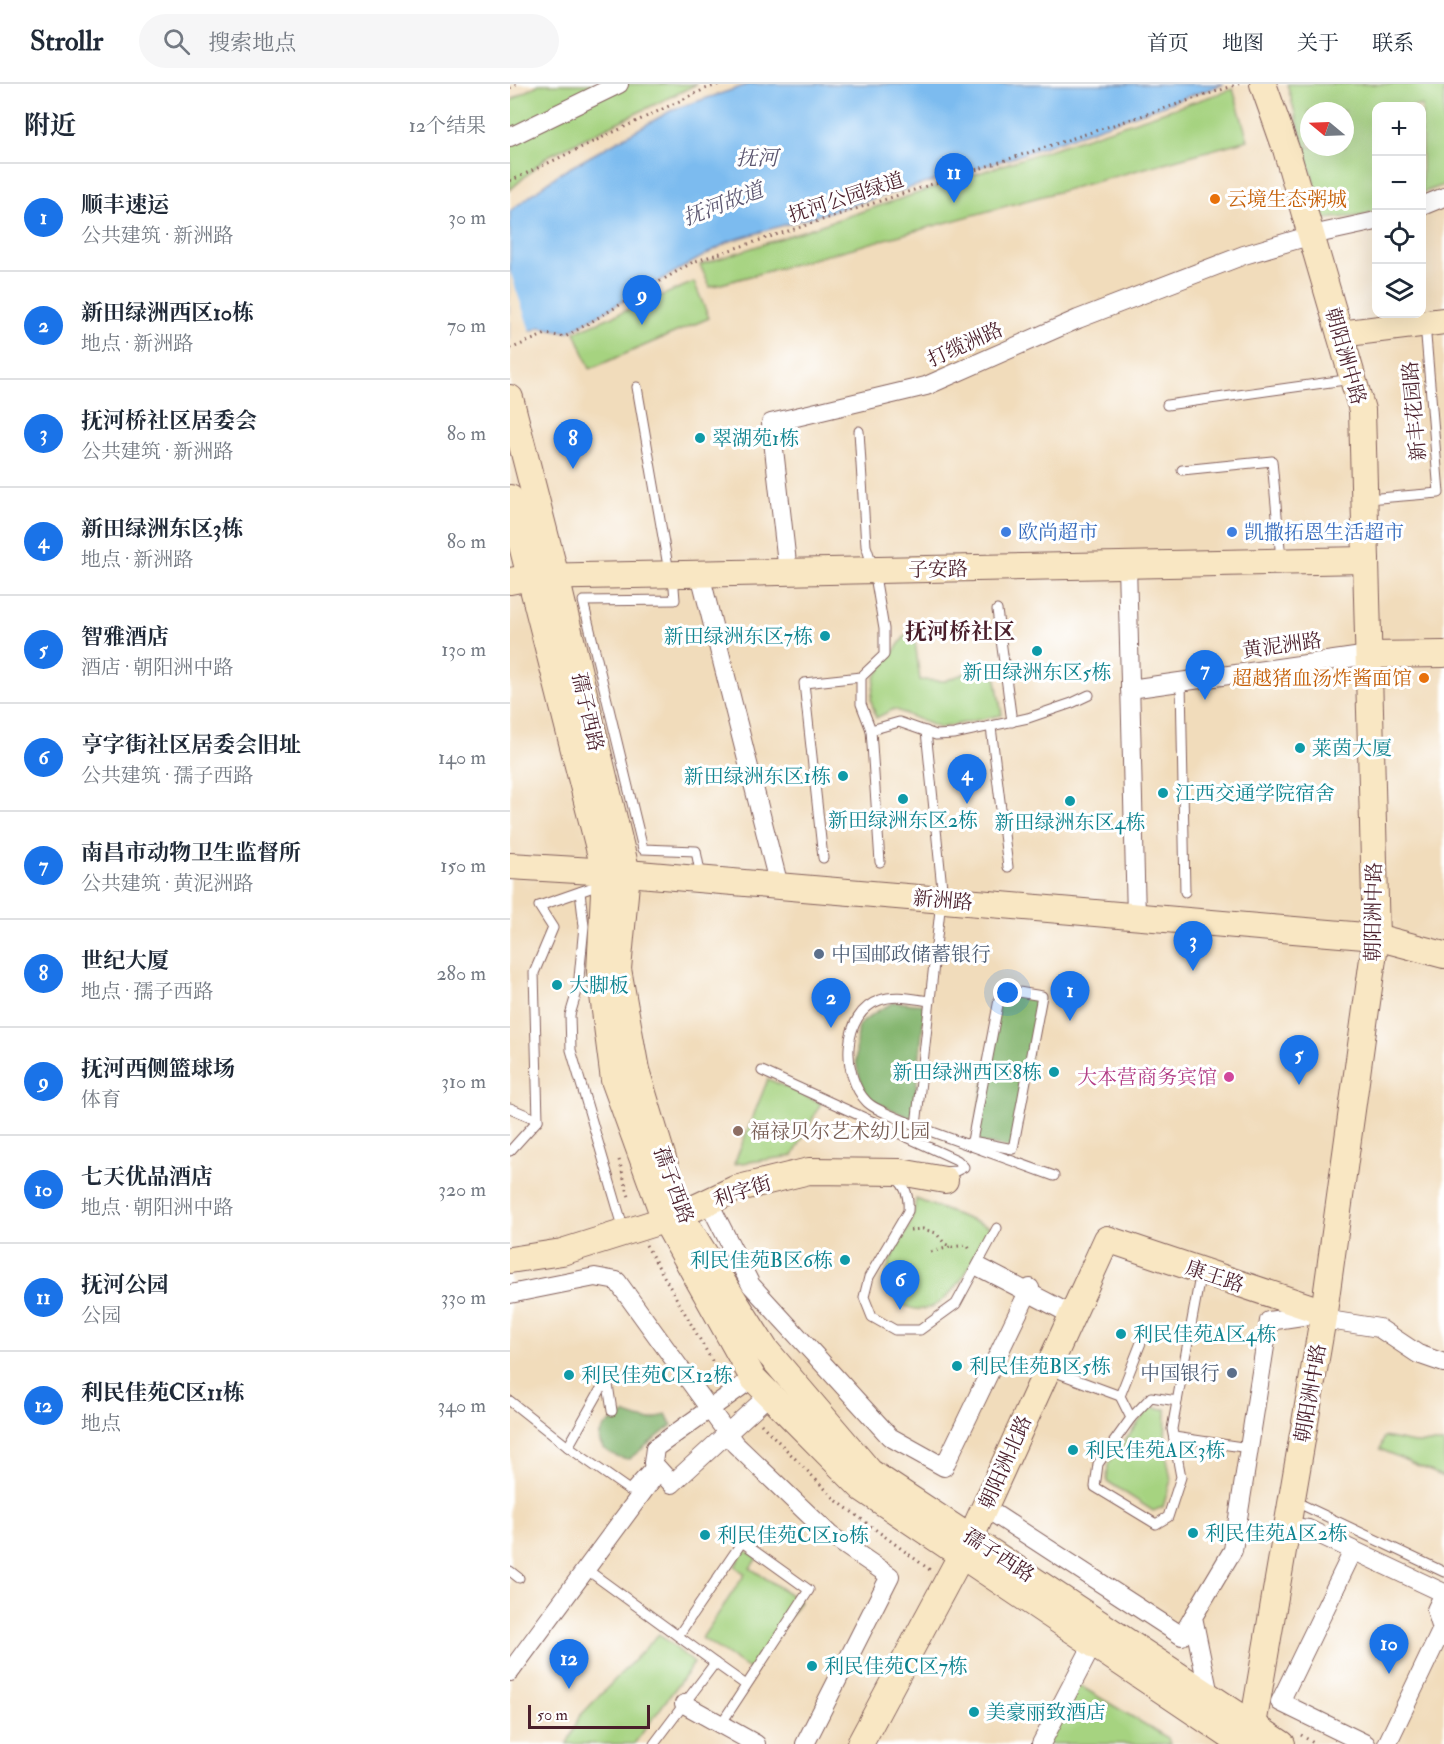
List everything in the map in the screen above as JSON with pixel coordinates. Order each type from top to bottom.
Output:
[{"type":"main road","name":"朝阳洲中路","points":[[1247,1738],[1324,1316],[1376,941],[1362,410],[1286,149],[1263,84]]},
{"type":"main road","points":[[1340,334],[1434,322]]},
{"type":"main road","name":"孺子西路","points":[[510,398],[532,578],[604,736],[616,878],[600,972],[614,1080],[672,1217],[761,1387],[863,1489],[966,1546],[1209,1695],[1247,1738]]},
{"type":"main road","name":"孺子西路","points":[[510,498],[616,878]]},
{"type":"main road","name":"子安路","points":[[532,578],[1366,560]]},
{"type":"main road","points":[[1369,655],[1444,654]]},
{"type":"main road","name":"新洲路","points":[[510,866],[616,878],[1376,941]]},
{"type":"main road","name":"新洲路","points":[[616,878],[701,879],[942,905],[1136,916],[1376,941]]},
{"type":"main road","points":[[1376,941],[1444,955]]},
{"type":"main road","points":[[1376,941],[1444,967]]},
{"type":"main road","name":"利字街","points":[[510,1260],[562,1252],[672,1217],[735,1189],[809,1171],[894,1172],[945,1180]]},
{"type":"main road","name":"孺子西路","points":[[672,1217],[765,1349],[870,1472],[1093,1644],[1247,1738]]},
{"type":"main road","name":"康王路","points":[[1107,1239],[1324,1316]]},
{"type":"main road","name":"朝阳洲北路","points":[[860,1744],[966,1546],[1107,1239]]},
{"type":"main road","points":[[1247,1738],[1282,1744]]},
{"type":"street","points":[[510,137],[619,84]]},
{"type":"street","points":[[1426,204],[1444,197]]},
{"type":"street","points":[[1312,235],[1372,222]]},
{"type":"street","name":"打缆洲路","points":[[788,572],[771,423],[926,386],[1089,315],[1244,255],[1312,235]]},
{"type":"street","points":[[1127,565],[1136,916]]},
{"type":"street","points":[[700,574],[779,886]]},
{"type":"street","name":"黄泥洲路","points":[[1130,689],[1369,655]]},
{"type":"street","points":[[708,1201],[751,1286],[890,1437],[944,1467],[1028,1292]]},
{"type":"street","points":[[510,1294],[595,1277],[617,1281],[735,1444],[830,1535],[890,1576],[805,1744]]},
{"type":"street","points":[[984,1507],[1182,1636],[1233,1550],[1269,1321],[1324,1316]]},
{"type":"street","name":"康王路","points":[[1324,1316],[1379,1328],[1418,1354],[1444,1363]]},
{"type":"street","points":[[510,1672],[586,1569],[656,1466],[655,1448],[710,1409],[761,1387]]},
{"type":"street","points":[[656,1466],[672,1484],[727,1433],[761,1387]]},
{"type":"street","points":[[1286,1526],[1308,1529],[1444,1593],[1436,1610],[1442,1629],[1387,1744]]},
{"type":"street","points":[[1353,1551],[1280,1702],[1366,1744]]},
{"type":"street","points":[[1193,1617],[1209,1695]]},
{"type":"street","points":[[1041,1744],[1093,1644]]},
{"type":"street","points":[[684,1704],[756,1744]]},
{"type":"lane","name":"新丰花园路","points":[[1364,499],[1439,493],[1434,322]]},
{"type":"lane","points":[[1167,405],[1353,379]]},
{"type":"lane","points":[[637,387],[675,600],[583,601],[604,736],[643,849],[696,851],[701,879]]},
{"type":"lane","points":[[823,858],[804,683],[861,677],[884,655],[884,629],[874,570],[866,546],[859,432]]},
{"type":"lane","points":[[1182,470],[1272,461],[1281,562]]},
{"type":"lane","points":[[997,610],[1012,722]]},
{"type":"lane","points":[[861,677],[861,704],[871,730],[880,862]]},
{"type":"lane","points":[[1180,682],[1185,892]]},
{"type":"lane","points":[[871,730],[899,722],[936,735],[954,734],[1012,722],[1072,703],[1089,694]]},
{"type":"lane","points":[[991,727],[1008,867]]},
{"type":"lane","points":[[916,1125],[942,905],[926,731]]},
{"type":"lane","points":[[510,1151],[538,1120],[534,973],[553,928],[539,906],[616,878]]},
{"type":"lane","points":[[580,892],[583,909],[583,937],[578,988],[570,1015],[571,1050],[625,1233]]},
{"type":"lane","points":[[1001,989],[1042,996],[1014,1149],[969,1143],[1001,989]]},
{"type":"lane","points":[[930,1001],[896,997],[880,999],[865,1009],[855,1020],[848,1061],[859,1093],[869,1104],[916,1125],[1054,1176]]},
{"type":"lane","points":[[762,1071],[957,1160],[964,1167],[956,1172],[894,1172]]},
{"type":"lane","points":[[510,1108],[538,1120]]},
{"type":"lane","points":[[894,1172],[909,1198],[908,1211],[869,1276],[864,1297],[872,1317],[895,1330],[920,1330],[956,1305],[979,1267],[997,1228]]},
{"type":"lane","points":[[979,1267],[983,1264],[1028,1292],[1072,1315]]},
{"type":"lane","points":[[1178,1401],[1151,1397],[1131,1418],[1098,1464],[1095,1487],[1156,1524],[1168,1517],[1181,1477],[1172,1429],[1178,1401],[1201,1271]]},
{"type":"lane","points":[[1120,1396],[1144,1335]]},
{"type":"lane","points":[[1047,1369],[1120,1396],[1131,1418]]},
{"type":"lane","points":[[568,1447],[606,1378],[612,1411]]},
{"type":"lane","points":[[510,1401],[568,1447],[629,1490],[656,1466]]},
{"type":"lane","points":[[1174,1437],[1249,1448]]},
{"type":"lane","points":[[1291,1499],[1444,1572]]},
{"type":"lane","points":[[678,1636],[742,1542],[808,1590],[721,1724]]},
{"type":"lane","points":[[586,1569],[746,1685]]},
{"type":"lane","points":[[510,1571],[519,1578]]},
{"type":"lane","points":[[654,1744],[715,1663]]},
{"type":"path","points":[[510,88],[516,84]]},
{"type":"path","points":[[510,181],[720,84]]},
{"type":"path","name":"抚河公园绿道","points":[[510,349],[546,334],[565,337],[693,262],[1239,84]]},
{"type":"path","points":[[896,1232],[923,1229],[936,1233],[945,1244],[952,1247]]},
{"type":"path","points":[[931,1252],[967,1245],[979,1267]]},
{"type":"green space","points":[[539,84],[697,84],[548,156],[510,190],[510,101]]},
{"type":"green space","points":[[1287,84],[1444,84],[1444,185],[1426,192],[1426,102],[1372,102],[1372,212],[1362,216],[1324,219],[1307,156],[1354,156],[1354,102],[1300,102],[1300,131]]},
{"type":"green space","points":[[1233,89],[1248,140],[710,287],[700,265]]},
{"type":"green space","points":[[694,282],[709,318],[590,369],[575,332]]},
{"type":"green space","points":[[913,625],[920,680],[945,681],[993,662],[1002,715],[939,728],[894,709],[876,718],[871,700],[875,677]]},
{"type":"green space","points":[[1001,989],[1041,997],[1013,1149],[973,1141]]},
{"type":"green space","points":[[894,1002],[925,1005],[913,1119],[868,1099],[856,1063],[859,1025]]},
{"type":"green space","points":[[768,1079],[821,1103],[793,1156],[734,1164]]},
{"type":"green space","points":[[916,1199],[991,1228],[967,1271],[944,1299],[931,1307],[916,1309],[901,1303],[896,1298],[889,1287],[886,1276],[893,1256],[911,1222]]},
{"type":"green space","points":[[1149,1408],[1166,1409],[1165,1448],[1171,1480],[1163,1507],[1153,1511],[1107,1481],[1108,1464]]},
{"type":"green space","points":[[626,1414],[646,1420],[666,1414],[672,1425],[629,1459],[623,1458],[606,1450],[600,1442],[600,1436],[607,1425]]},
{"type":"green space","points":[[1384,1437],[1414,1443],[1444,1443],[1444,1477],[1380,1449]]},
{"type":"green space","points":[[745,1550],[757,1558],[750,1568],[800,1601],[753,1672],[702,1638],[745,1574],[735,1566]]},
{"type":"green space","points":[[659,1634],[694,1663],[634,1744],[567,1744],[579,1717]]},
{"type":"green space","points":[[1077,1684],[1168,1738],[1170,1744],[1046,1744]]},
{"type":"water","name":"抚河","points":[[750,84],[1224,84],[1011,158],[730,241],[568,332],[540,327],[510,341],[510,211],[559,174],[674,109]]},
{"type":"pier","points":[[510,271],[531,334],[510,344]]},
{"type":"place","name":"云境生态粥城","points":[[1215,199]]},
{"type":"place","name":"抚河公园","points":[[954,203]]},
{"type":"place","name":"抚河西侧篮球场","points":[[642,325]]},
{"type":"place","name":"翠湖苑1栋","points":[[700,438]]},
{"type":"place","name":"世纪大厦","points":[[573,469]]},
{"type":"place","name":"欧尚超市","points":[[1006,532]]},
{"type":"place","name":"凯撒拓恩生活超市","points":[[1232,532]]},
{"type":"place","name":"新田绿洲东区7栋","points":[[825,636]]},
{"type":"place","name":"新田绿洲东区5栋","points":[[1037,651]]},
{"type":"place","name":"超越猪血汤炸酱面馆","points":[[1424,678]]},
{"type":"place","name":"南昌市动物卫生监督所","points":[[1205,700]]},
{"type":"place","name":"莱茵大厦","points":[[1300,748]]},
{"type":"place","name":"新田绿洲东区1栋","points":[[843,776]]},
{"type":"place","name":"江西交通学院宿舍","points":[[1163,793]]},
{"type":"place","name":"新田绿洲东区2栋","points":[[903,799]]},
{"type":"place","name":"新田绿洲东区4栋","points":[[1070,801]]},
{"type":"place","name":"新田绿洲东区3栋","points":[[967,804]]},
{"type":"place","name":"中国邮政储蓄银行","points":[[819,954]]},
{"type":"place","name":"抚河桥社区居委会","points":[[1193,971]]},
{"type":"place","name":"大脚板","points":[[557,985]]},
{"type":"place","name":"顺丰速运","points":[[1070,1021]]},
{"type":"place","name":"新田绿洲西区10栋","points":[[831,1028]]},
{"type":"place","name":"新田绿洲西区8栋","points":[[1054,1072]]},
{"type":"place","name":"大本营商务宾馆","points":[[1229,1077]]},
{"type":"place","name":"智雅酒店","points":[[1299,1085]]},
{"type":"place","name":"福禄贝尔艺术幼儿园","points":[[738,1131]]},
{"type":"place","name":"利民佳苑B区6栋","points":[[845,1260]]},
{"type":"place","name":"亨字街社区居委会旧址","points":[[900,1310]]},
{"type":"place","name":"利民佳苑A区4栋","points":[[1121,1334]]},
{"type":"place","name":"利民佳苑B区5栋","points":[[957,1366]]},
{"type":"place","name":"中国银行","points":[[1232,1373]]},
{"type":"place","name":"利民佳苑C区12栋","points":[[569,1375]]},
{"type":"place","name":"利民佳苑A区3栋","points":[[1073,1450]]},
{"type":"place","name":"利民佳苑A区2栋","points":[[1193,1533]]},
{"type":"place","name":"利民佳苑C区10栋","points":[[705,1535]]},
{"type":"place","name":"利民佳苑C区7栋","points":[[812,1666]]},
{"type":"place","name":"七天优品酒店","points":[[1389,1674]]},
{"type":"place","name":"利民佳苑C区11栋","points":[[569,1689]]},
{"type":"place","name":"美豪丽致酒店","points":[[974,1712]]},
{"type":"district","name":"抚河桥社区","points":[[960,631]]},
{"type":"water label","name":"抚河故道","points":[[723,204]]}]
